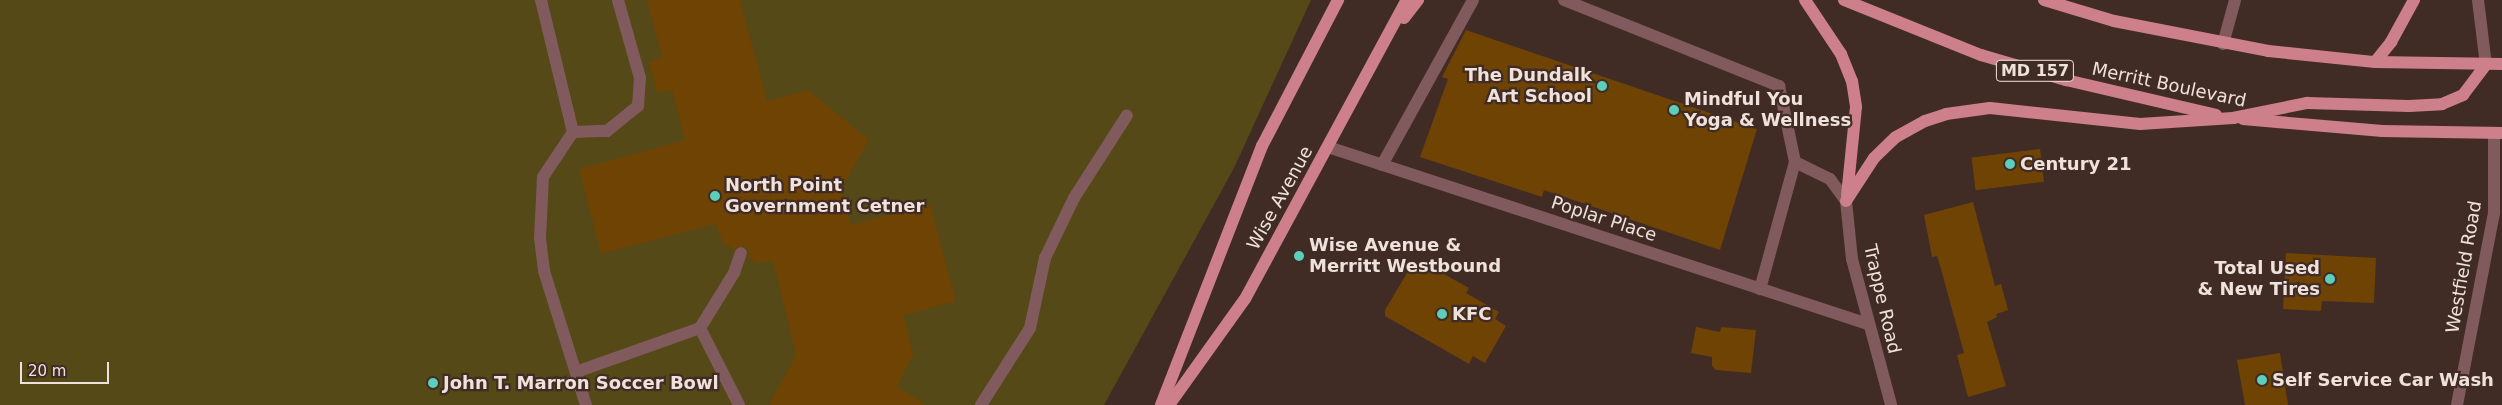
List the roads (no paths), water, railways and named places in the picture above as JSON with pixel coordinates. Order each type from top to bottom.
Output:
[{"type":"main road","name":"Wise Avenue","points":[[1161,405],[1262,146],[1338,0]]},
{"type":"main road","name":"Wise Avenue","points":[[1169,405],[1245,299],[1407,0]]},
{"type":"main road","points":[[1384,44],[1418,0]]},
{"type":"main road","points":[[1805,0],[1841,54],[1852,81],[1856,108],[1846,201]]},
{"type":"main road","name":"Merritt Boulevard","points":[[1844,0],[1901,25],[1991,58],[2066,80],[2233,118],[2382,131],[2499,130]]},
{"type":"main road","points":[[2044,0],[2114,21],[2223,44],[2375,62],[2502,64]]},
{"type":"main road","points":[[2375,62],[2392,42],[2414,0]]},
{"type":"main road","points":[[1846,201],[1874,158],[1896,137],[1925,121],[1946,114],[1990,108],[2140,124],[2233,118],[2308,103],[2409,106],[2442,104],[2463,95],[2486,65]]},
{"type":"street","points":[[541,0],[572,132],[543,178],[539,209],[544,271],[586,405]]},
{"type":"street","points":[[572,132],[607,131],[638,106],[640,78],[618,0]]},
{"type":"street","points":[[1382,165],[1473,0]]},
{"type":"street","points":[[1564,0],[1779,86],[1795,162],[1760,288]]},
{"type":"street","points":[[2223,44],[2235,0]]},
{"type":"street","points":[[2478,0],[2486,65]]},
{"type":"street","points":[[981,405],[1030,328],[1045,258],[1074,198],[1127,116]]},
{"type":"street","name":"Westfield Road","points":[[2457,405],[2494,213],[2499,130]]},
{"type":"street","name":"Poplar Place","points":[[1328,147],[1868,324]]},
{"type":"street","points":[[1795,162],[1830,179],[1846,201]]},
{"type":"street","name":"Trappe Road","points":[[1846,201],[1852,259],[1891,405]]},
{"type":"street","points":[[576,372],[700,328],[734,273],[741,254]]},
{"type":"street","points":[[700,328],[739,405]]},
{"type":"place","name":"The Dundalk Art School","points":[[1602,86]]},
{"type":"place","name":"Mindful You Yoga & Wellness","points":[[1674,110]]},
{"type":"place","name":"Century 21","points":[[2010,164]]},
{"type":"place","name":"North Point Government Cetner","points":[[715,196]]},
{"type":"place","name":"Wise Avenue & Merritt Westbound","points":[[1299,256]]},
{"type":"place","name":"Total Used & New Tires","points":[[2330,279]]},
{"type":"place","name":"KFC","points":[[1442,314]]},
{"type":"place","name":"Self Service Car Wash","points":[[2262,380]]},
{"type":"place","name":"John T. Marron Soccer Bowl","points":[[433,383]]}]
